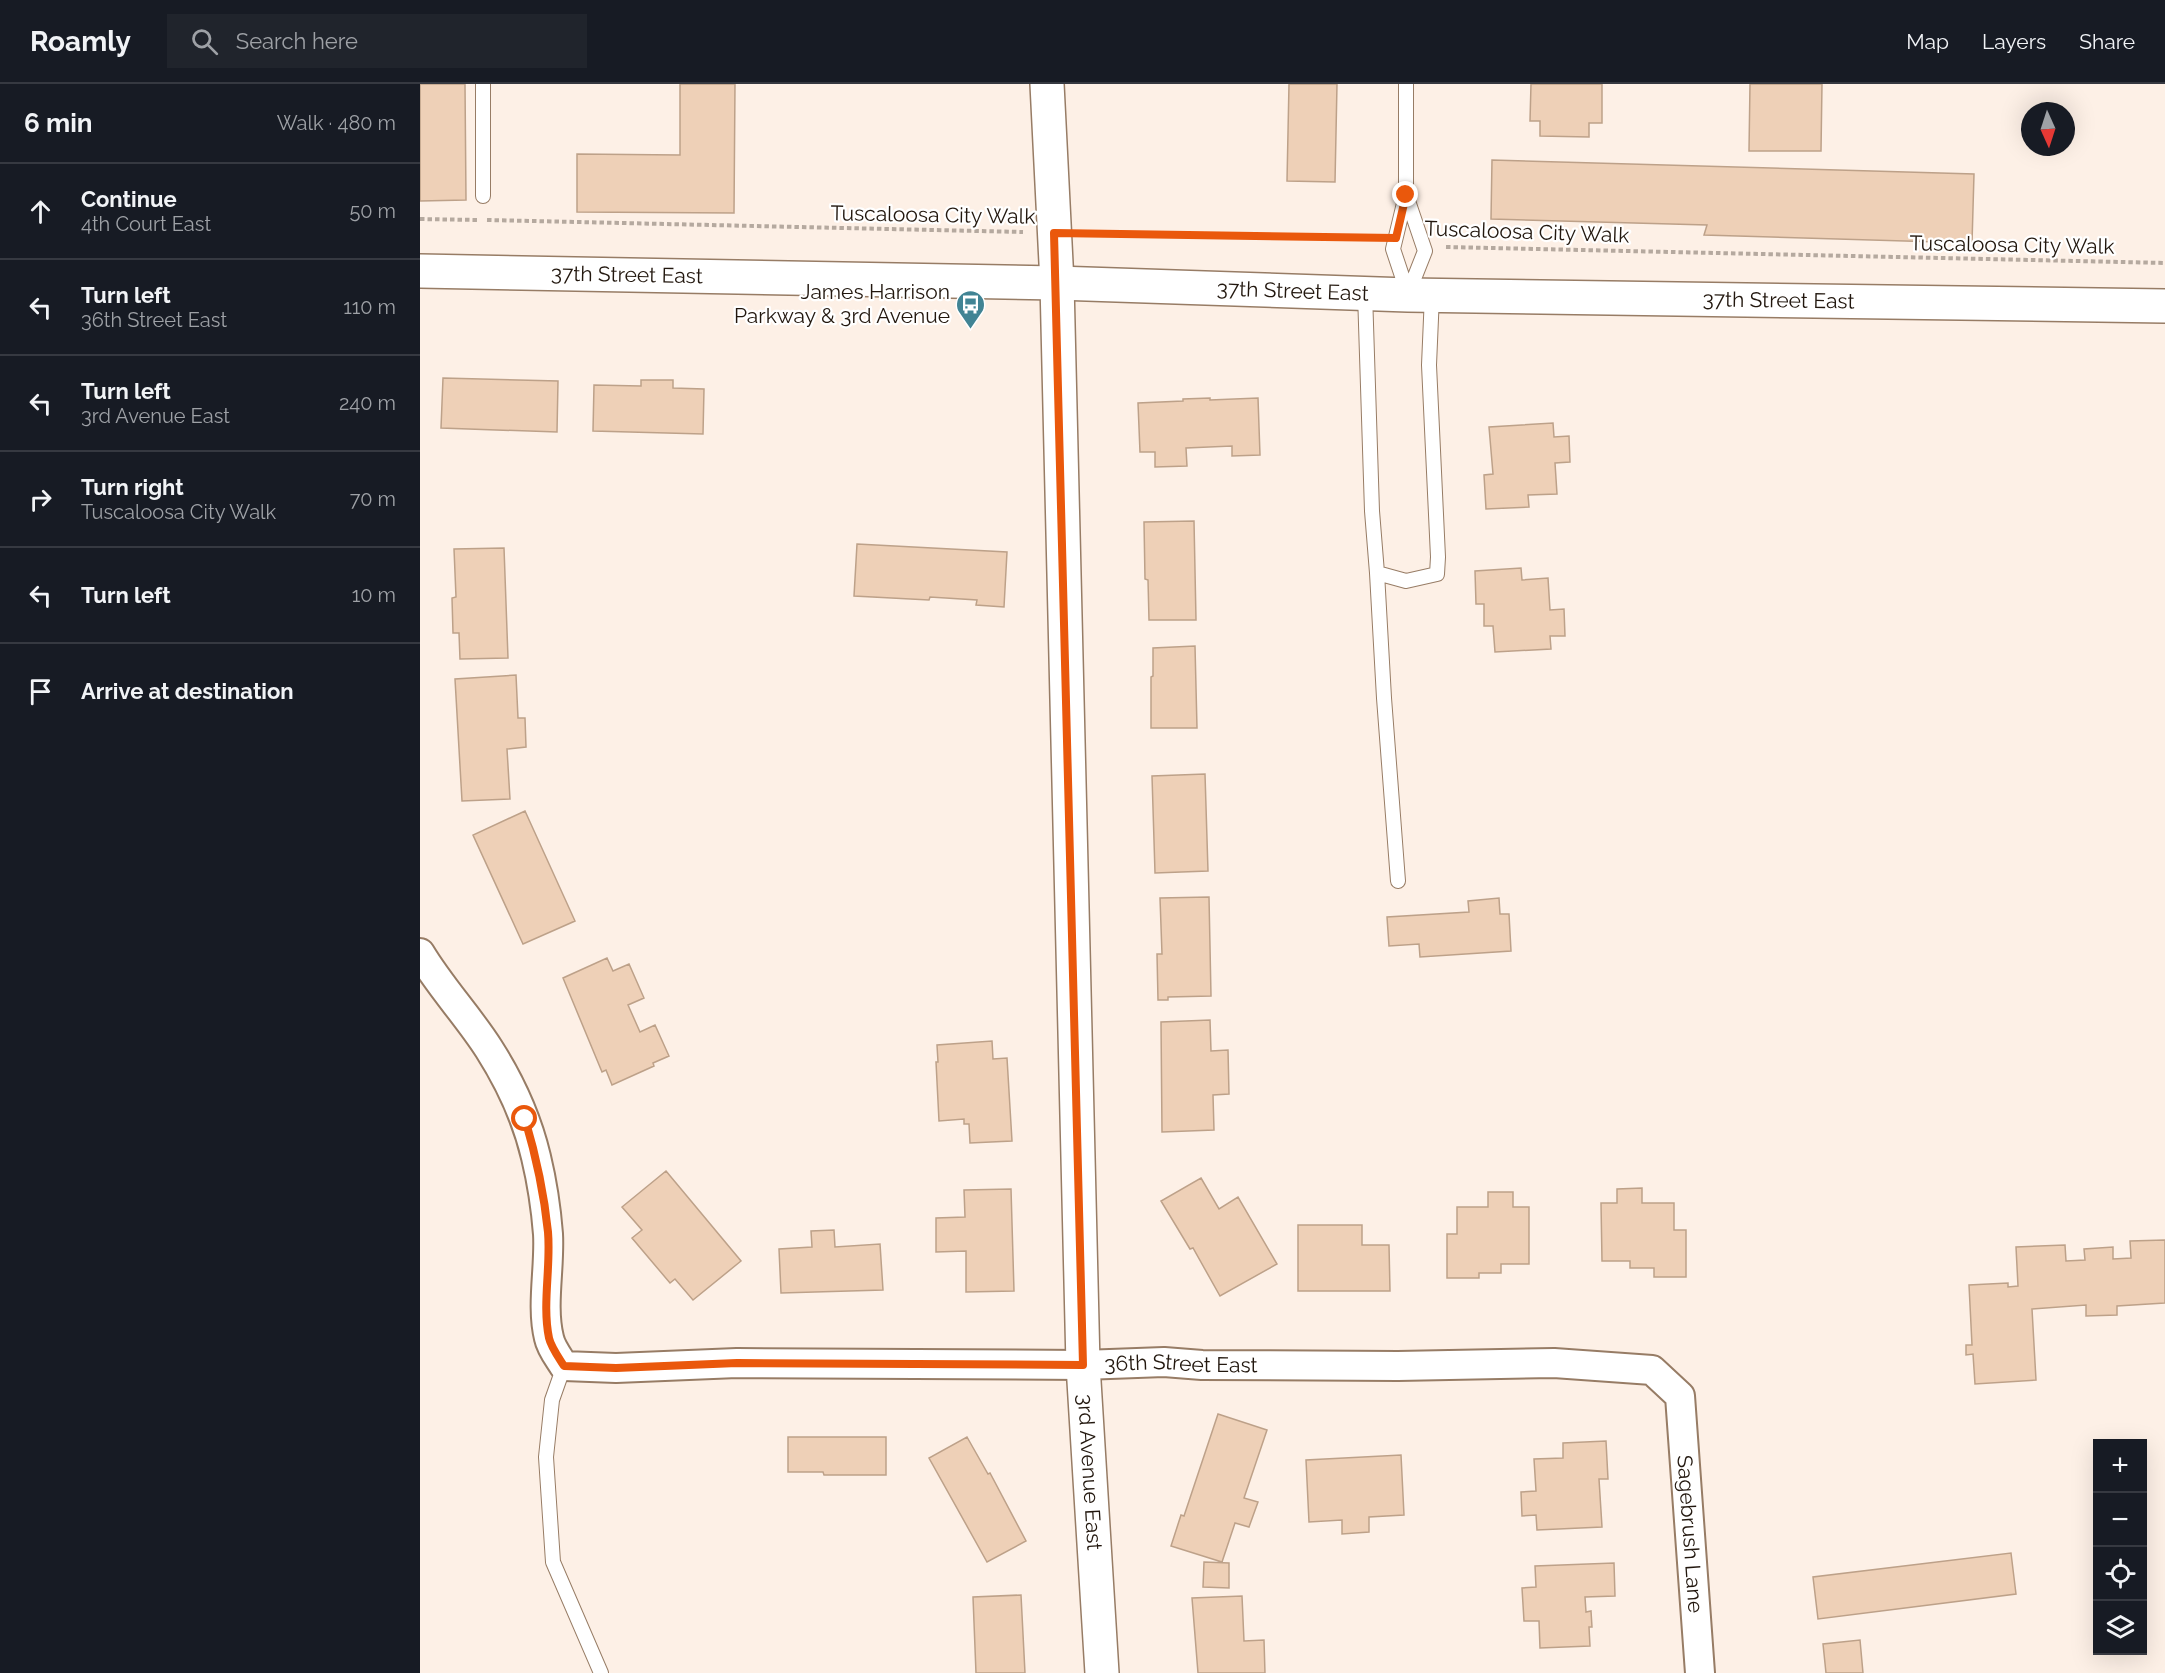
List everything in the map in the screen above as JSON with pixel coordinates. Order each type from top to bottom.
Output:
[{"type":"street","name":"3rd Avenue East","points":[[1047,84],[1057,284],[1083,1365],[1102,1673]]},
{"type":"street","name":"37th Street East","points":[[420,271],[1057,284],[1420,295],[2165,306]]},
{"type":"street","points":[[420,954],[440,986],[488,1048],[508,1082],[525,1119],[536,1155],[546,1215],[549,1274],[546,1311],[549,1340],[564,1366]]},
{"type":"street","name":"36th Street East","points":[[564,1366],[616,1368],[737,1363],[1083,1365],[1164,1362],[1202,1365],[1386,1366],[1554,1363],[1652,1370],[1680,1396]]},
{"type":"street","name":"Sagebrush Lane","points":[[1680,1396],[1700,1673]]},
{"type":"lane","points":[[483,84],[483,196]]},
{"type":"lane","points":[[1406,84],[1406,195],[1393,249],[1420,295]]},
{"type":"lane","points":[[1377,573],[1406,581],[1437,574],[1429,364],[1420,295],[1425,251],[1406,195]]},
{"type":"lane","points":[[1365,293],[1372,511],[1398,881]]},
{"type":"lane","points":[[564,1366],[552,1400],[546,1457],[553,1562],[601,1673]]},
{"type":"path","name":"Tuscaloosa City Walk","points":[[420,219],[1396,238]]},
{"type":"path","name":"Tuscaloosa City Walk","points":[[1424,246],[2165,263]]},
{"type":"building","points":[[420,84],[465,84],[466,200],[420,201]]},
{"type":"building","points":[[680,84],[735,84],[734,213],[577,212],[577,154],[680,155]]},
{"type":"building","points":[[1289,84],[1337,84],[1335,182],[1287,181]]},
{"type":"building","points":[[1531,84],[1602,84],[1602,123],[1589,123],[1589,137],[1540,136],[1540,121],[1530,121]]},
{"type":"building","points":[[1750,84],[1822,84],[1821,151],[1749,151]]},
{"type":"building","points":[[1492,160],[1974,174],[1972,243],[1704,235],[1707,225],[1491,219]]},
{"type":"building","points":[[443,378],[558,381],[557,432],[441,428]]},
{"type":"building","points":[[641,380],[673,380],[673,388],[704,389],[703,434],[593,431],[594,385],[641,386]]},
{"type":"building","points":[[1210,398],[1210,400],[1258,398],[1260,455],[1232,456],[1232,446],[1186,448],[1187,466],[1155,467],[1155,452],[1140,452],[1138,403]]},
{"type":"building","points":[[1553,423],[1554,437],[1569,436],[1570,462],[1555,463],[1557,494],[1528,495],[1529,507],[1486,509],[1484,475],[1493,474],[1489,427]]},
{"type":"building","points":[[1194,521],[1196,620],[1149,620],[1148,580],[1145,579],[1144,522]]},
{"type":"building","points":[[857,544],[1007,552],[1004,607],[976,605],[977,600],[854,596]]},
{"type":"building","points":[[504,548],[508,658],[460,659],[459,633],[453,633],[452,598],[456,597],[454,549]]},
{"type":"building","points":[[1521,568],[1522,580],[1548,578],[1550,610],[1564,609],[1565,636],[1550,636],[1551,649],[1495,652],[1493,626],[1484,626],[1484,604],[1476,604],[1475,571]]},
{"type":"building","points":[[1195,646],[1197,728],[1151,728],[1153,648]]},
{"type":"building","points":[[516,675],[518,718],[525,718],[526,747],[507,749],[510,799],[462,801],[455,679]]},
{"type":"building","points":[[1205,774],[1208,871],[1155,873],[1152,776]]},
{"type":"building","points":[[525,811],[575,921],[523,944],[473,835]]},
{"type":"building","points":[[1209,897],[1211,996],[1168,997],[1168,1000],[1158,1000],[1157,954],[1162,954],[1160,898]]},
{"type":"building","points":[[1499,898],[1500,914],[1509,914],[1511,951],[1420,957],[1419,944],[1389,946],[1387,917],[1469,912],[1468,901]]},
{"type":"building","points":[[607,958],[613,971],[629,964],[644,998],[628,1005],[640,1032],[655,1025],[669,1056],[653,1063],[654,1066],[612,1085],[606,1070],[602,1072],[563,978]]},
{"type":"building","points":[[1210,1020],[1211,1051],[1228,1050],[1229,1094],[1213,1095],[1214,1130],[1162,1132],[1161,1022]]},
{"type":"building","points":[[992,1041],[993,1059],[1007,1058],[1012,1141],[970,1143],[969,1124],[964,1124],[964,1119],[939,1121],[937,1045]]},
{"type":"building","points":[[666,1171],[741,1261],[693,1300],[675,1279],[670,1283],[632,1238],[642,1230],[622,1207]]},
{"type":"building","points":[[1201,1178],[1219,1209],[1238,1197],[1277,1264],[1220,1296],[1193,1248],[1190,1249],[1161,1201]]},
{"type":"building","points":[[1642,1188],[1642,1203],[1674,1203],[1674,1230],[1686,1230],[1686,1277],[1654,1277],[1654,1268],[1630,1268],[1630,1261],[1602,1261],[1601,1203],[1617,1203],[1617,1189]]},
{"type":"building","points":[[1011,1189],[1014,1291],[966,1292],[966,1251],[936,1252],[936,1218],[965,1217],[964,1190]]},
{"type":"building","points":[[1488,1192],[1513,1192],[1513,1207],[1529,1207],[1529,1264],[1501,1264],[1501,1273],[1479,1273],[1479,1278],[1447,1278],[1447,1234],[1457,1234],[1457,1207],[1488,1207]]},
{"type":"building","points":[[1298,1225],[1362,1225],[1362,1245],[1389,1245],[1390,1291],[1298,1291]]},
{"type":"building","points":[[834,1230],[835,1247],[880,1244],[883,1290],[781,1293],[779,1249],[812,1247],[811,1231]]},
{"type":"building","points":[[2165,1240],[2165,1303],[2117,1306],[2117,1315],[2086,1316],[2086,1305],[2032,1309],[2036,1380],[1975,1384],[1973,1354],[1966,1355],[1966,1345],[1972,1345],[1969,1285],[2008,1283],[2008,1287],[2018,1286],[2016,1247],[2065,1245],[2066,1261],[2085,1260],[2084,1249],[2113,1247],[2113,1259],[2131,1258],[2130,1241]]},
{"type":"building","points":[[1218,1414],[1267,1430],[1244,1498],[1258,1502],[1249,1527],[1235,1523],[1222,1562],[1171,1546],[1181,1515],[1184,1516]]},
{"type":"building","points":[[788,1437],[886,1437],[886,1475],[824,1475],[823,1472],[788,1472]]},
{"type":"building","points":[[967,1437],[988,1474],[990,1473],[1026,1541],[987,1562],[929,1458]]},
{"type":"building","points":[[1606,1441],[1608,1479],[1599,1479],[1602,1527],[1537,1530],[1536,1515],[1522,1516],[1521,1492],[1536,1491],[1534,1459],[1563,1458],[1563,1443]]},
{"type":"building","points":[[1401,1455],[1404,1515],[1369,1517],[1369,1532],[1342,1534],[1342,1520],[1309,1522],[1306,1460]]},
{"type":"building","points":[[2011,1553],[2016,1594],[1818,1619],[1813,1577]]},
{"type":"building","points":[[1204,1562],[1229,1563],[1229,1588],[1203,1587]]},
{"type":"building","points":[[1614,1563],[1615,1596],[1585,1597],[1586,1612],[1591,1611],[1590,1646],[1540,1648],[1539,1621],[1524,1621],[1522,1588],[1536,1587],[1535,1566]]},
{"type":"building","points":[[1021,1595],[1025,1673],[976,1673],[973,1597]]},
{"type":"building","points":[[1242,1596],[1244,1641],[1264,1640],[1265,1673],[1198,1673],[1192,1598]]},
{"type":"building","points":[[1860,1640],[1863,1673],[1826,1673],[1823,1644]]},
{"type":"place","name":"James Harrison Parkway & 3rd Avenue","points":[[971,330]]},
{"type":"route","points":[[525,1119],[536,1155],[548,1234],[549,1274],[546,1311],[549,1340],[564,1366],[616,1368],[737,1363],[1083,1365],[1054,233],[1396,238],[1406,195]]}]
